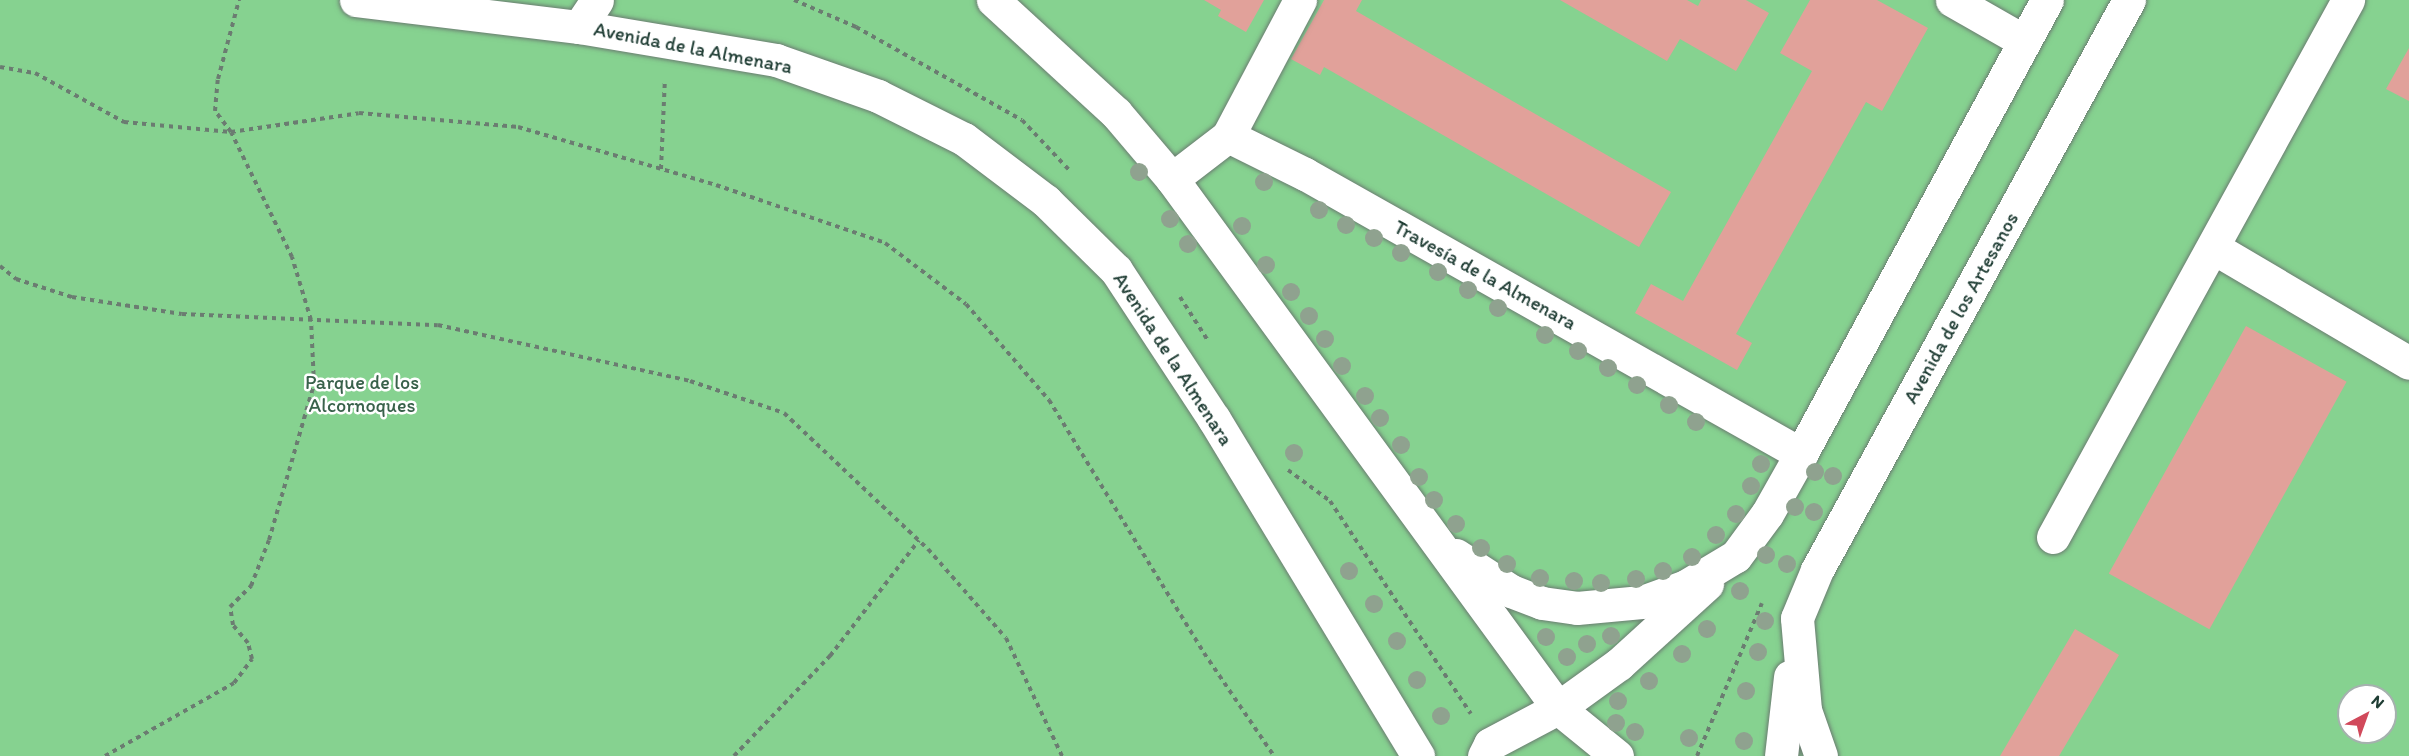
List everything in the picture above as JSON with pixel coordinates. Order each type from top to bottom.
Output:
[{"type":"street","name":"Avenida de la Almenara","points":[[356,0],[417,3],[659,38],[776,60],[878,96],[964,139],[1046,201],[1116,270],[1214,419],[1418,756]]},
{"type":"street","points":[[579,27],[597,0]]},
{"type":"street","points":[[993,0],[1046,44],[1116,113],[1172,178],[1428,534],[1558,708],[1617,756]]},
{"type":"street","points":[[1172,178],[1228,136],[1300,0]]},
{"type":"street","points":[[1952,0],[2024,41]]},
{"type":"street","points":[[1484,756],[1490,744],[1558,708],[1619,664],[1736,556],[1767,514],[1801,454],[2047,0]]},
{"type":"street","name":"Avenida de los Artesanos","points":[[1781,756],[1797,618],[1823,560],[2129,0]]},
{"type":"street","points":[[2053,537],[2214,248],[2348,0]]},
{"type":"street","name":"Travesía de la Almenara","points":[[1228,136],[1305,174],[1801,454]]},
{"type":"street","points":[[2214,248],[2409,363]]},
{"type":"street","points":[[1428,534],[1483,576],[1511,591],[1542,603],[1577,608],[1642,602],[1686,586],[1736,556]]},
{"type":"street","name":"Avenida de los Artesanos","points":[[1797,618],[1805,710],[1821,756]]},
{"type":"path","points":[[105,756],[234,683],[252,659],[248,643],[233,625],[230,607],[250,586],[294,458],[314,384],[311,320],[292,257],[231,132],[215,111],[218,78],[239,0]]},
{"type":"path","points":[[659,38],[650,77],[666,79],[661,169]]},
{"type":"path","points":[[0,67],[35,73],[124,122],[231,132],[371,114],[518,127],[661,169],[885,243],[966,304],[1048,400],[1204,653],[1274,756]]},
{"type":"path","points":[[0,266],[16,279],[72,297],[182,314],[438,325],[690,381],[784,413],[919,540],[1006,638],[1062,756]]},
{"type":"path","points":[[734,756],[830,656],[919,540]]},
{"type":"green space","name":"Parque de los Alcornoques","points":[[0,0],[2409,0],[2409,756],[0,756]]},
{"type":"building","points":[[1204,0],[1264,0],[1246,32],[1218,16],[1221,10]]},
{"type":"building","points":[[1324,0],[1362,0],[1356,11],[1671,192],[1639,247],[1324,67],[1320,75],[1291,59]]},
{"type":"building","points":[[1560,0],[1687,0],[1698,6],[1701,0],[1746,0],[1769,13],[1736,71],[1680,39],[1667,61]]},
{"type":"building","points":[[1810,0],[1877,0],[1928,28],[1882,111],[1866,102],[1736,334],[1752,343],[1737,370],[1635,313],[1651,284],[1683,301],[1812,71],[1780,53]]},
{"type":"building","points":[[2409,48],[2409,101],[2386,89]]},
{"type":"building","points":[[2246,326],[2347,382],[2209,629],[2109,574]]},
{"type":"building","points":[[2075,629],[2119,655],[2059,756],[2000,756]]}]
